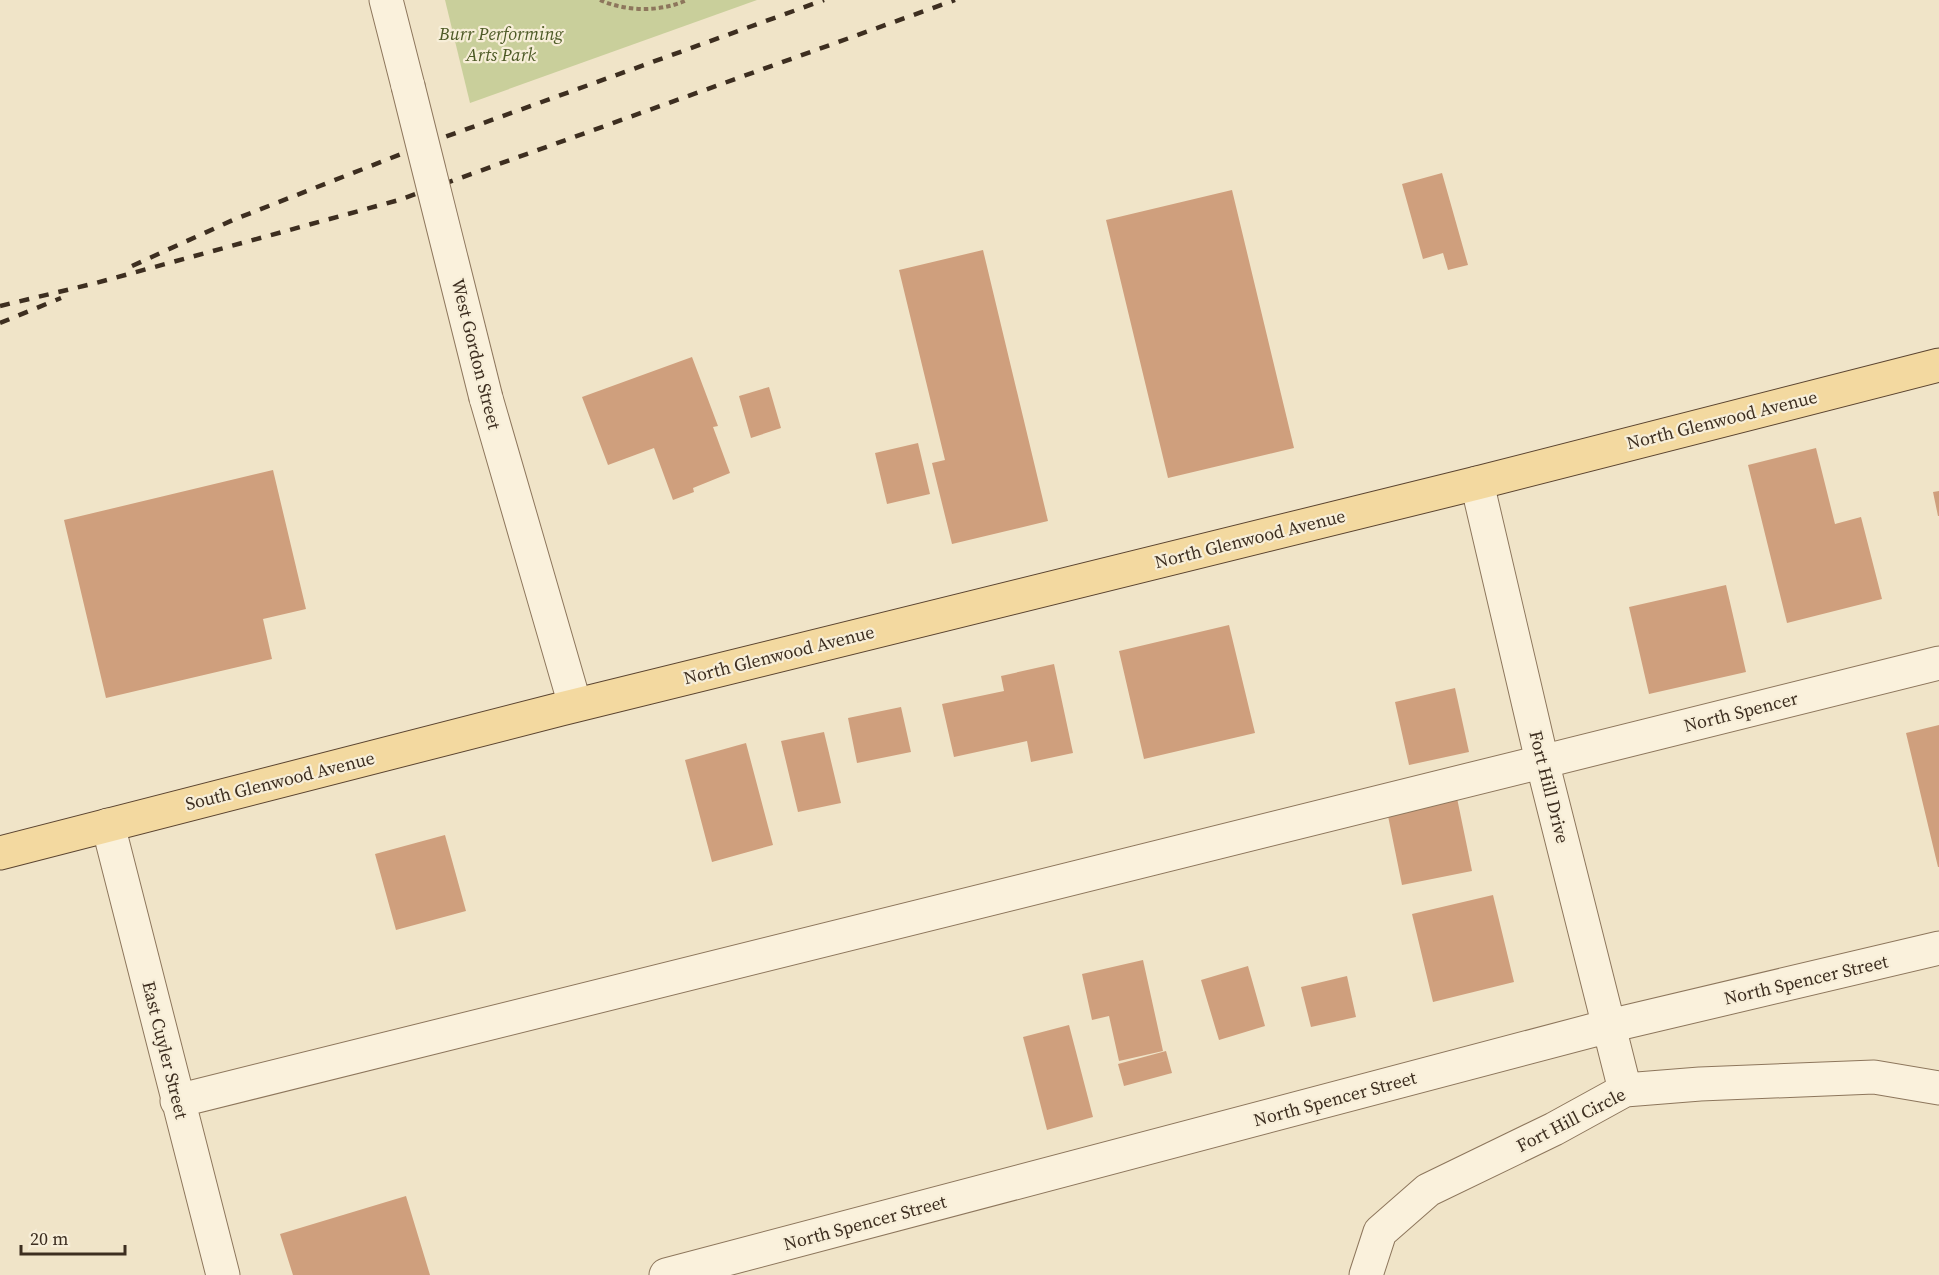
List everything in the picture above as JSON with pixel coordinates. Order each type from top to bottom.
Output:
[{"type":"main road","name":"North Glenwood Avenue","points":[[568,707],[1477,483],[1939,364]]},
{"type":"main road","name":"South Glenwood Avenue","points":[[0,853],[568,707]]},
{"type":"street","name":"West Gordon Street","points":[[386,0],[486,398],[568,707]]},
{"type":"street","name":"Fort Hill Drive","points":[[1477,483],[1542,761],[1625,1090]]},
{"type":"street","name":"North Spencer","points":[[177,1101],[1939,663]]},
{"type":"street","name":"East Cuyler Street","points":[[108,825],[223,1275]]},
{"type":"street","name":"North Spencer Street","points":[[666,1275],[1610,1026],[1939,948]]},
{"type":"street","name":"Fort Hill Circle","points":[[1366,1275],[1380,1232],[1428,1190],[1554,1130],[1625,1090],[1700,1084],[1874,1077],[1939,1088]]},
{"type":"path","points":[[600,0],[623,8],[646,9],[666,7],[687,0]]},
{"type":"green space","name":"Burr Performing Arts Park","points":[[445,0],[757,0],[470,103]]},
{"type":"building","points":[[1442,173],[1468,265],[1448,270],[1443,253],[1423,259],[1402,184]]},
{"type":"building","points":[[1232,190],[1294,448],[1168,478],[1106,220]]},
{"type":"building","points":[[983,250],[1048,521],[952,544],[932,463],[945,460],[899,270]]},
{"type":"building","points":[[692,357],[718,426],[713,427],[730,473],[693,488],[694,492],[673,500],[654,448],[608,465],[582,397]]},
{"type":"building","points":[[769,387],[781,428],[751,438],[739,396]]},
{"type":"building","points":[[918,443],[930,494],[887,504],[875,453]]},
{"type":"building","points":[[1816,448],[1835,524],[1861,517],[1882,599],[1787,623],[1748,465]]},
{"type":"building","points":[[273,470],[306,609],[263,619],[272,659],[106,698],[64,520]]},
{"type":"building","points":[[1939,491],[1939,516],[1938,516],[1933,492]]},
{"type":"building","points":[[1726,585],[1746,672],[1649,694],[1629,607]]},
{"type":"building","points":[[1229,625],[1255,733],[1144,759],[1119,651]]},
{"type":"building","points":[[1054,664],[1073,753],[1031,762],[1027,741],[954,757],[942,704],[1004,691],[1001,676]]},
{"type":"building","points":[[1455,688],[1469,752],[1409,765],[1395,702]]},
{"type":"building","points":[[901,707],[911,752],[857,763],[848,718]]},
{"type":"building","points":[[1939,725],[1939,867],[1938,867],[1906,733]]},
{"type":"building","points":[[824,732],[841,803],[798,812],[781,741]]},
{"type":"building","points":[[746,743],[773,845],[712,862],[685,760]]},
{"type":"building","points":[[1457,798],[1472,871],[1402,885],[1387,811]]},
{"type":"building","points":[[445,835],[466,911],[396,930],[375,854]]},
{"type":"building","points":[[1493,895],[1514,982],[1433,1002],[1412,914]]},
{"type":"building","points":[[1143,960],[1163,1051],[1119,1061],[1109,1016],[1092,1020],[1082,974]]},
{"type":"building","points":[[1248,966],[1265,1026],[1219,1040],[1201,980]]},
{"type":"building","points":[[1347,976],[1356,1017],[1311,1027],[1301,987]]},
{"type":"building","points":[[1069,1025],[1093,1117],[1047,1130],[1023,1037]]},
{"type":"building","points":[[1166,1051],[1172,1073],[1124,1086],[1118,1064]]},
{"type":"building","points":[[406,1196],[430,1275],[293,1275],[280,1234]]},
{"type":"railway","points":[[132,266],[233,220],[442,138],[824,0]]},
{"type":"railway","points":[[0,306],[96,283],[399,200],[955,0]]},
{"type":"railway","points":[[0,323],[61,298]]}]
